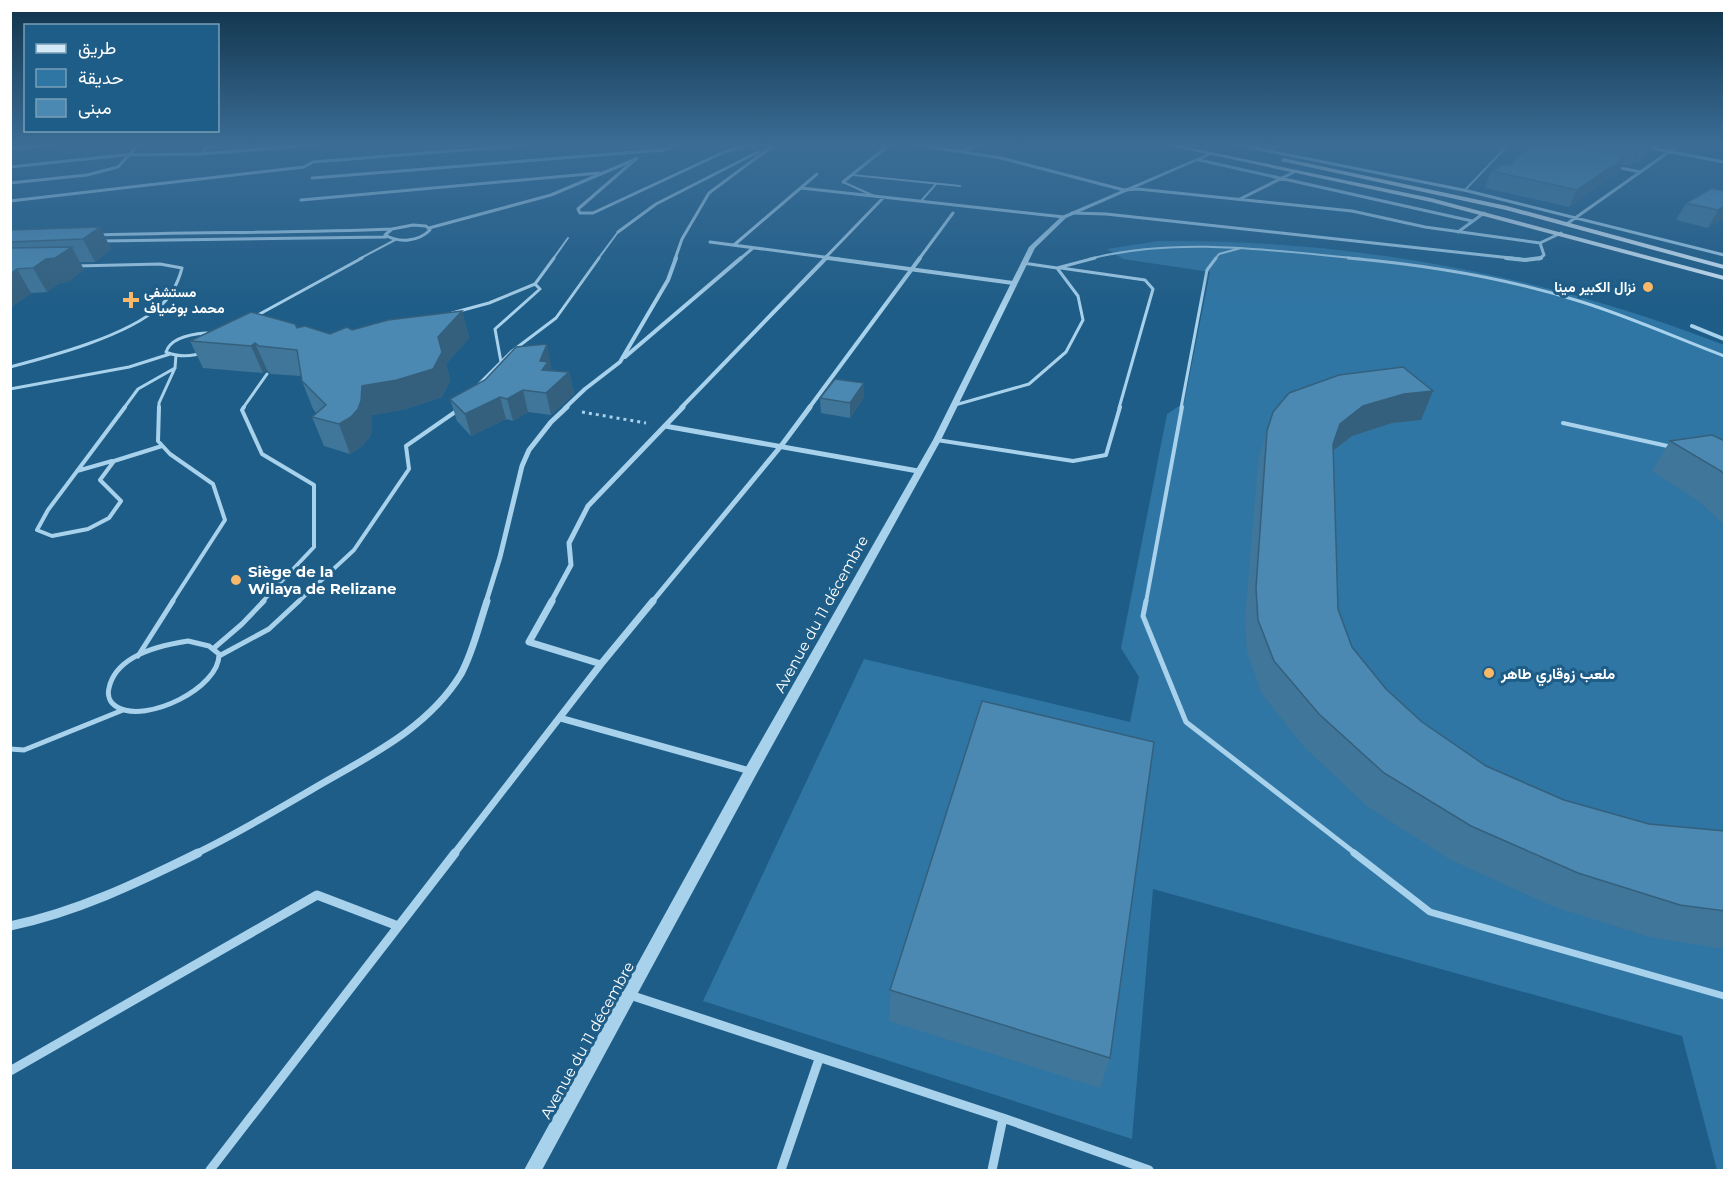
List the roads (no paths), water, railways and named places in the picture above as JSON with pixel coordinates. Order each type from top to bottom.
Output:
[{"type":"main road","points":[[1422,199],[1561,233],[1725,278]]},
{"type":"main road","points":[[1465,199],[1568,224],[1725,267]]},
{"type":"street","points":[[10,201],[26,199]]},
{"type":"street","points":[[301,200],[311,199]]},
{"type":"street","points":[[91,235],[218,231],[300,233],[392,229],[413,225],[429,228],[538,199]]},
{"type":"street","points":[[589,199],[578,209],[580,213],[592,213],[624,199]]},
{"type":"street","points":[[618,232],[666,199]]},
{"type":"street","points":[[620,362],[668,280],[682,240],[705,199]]},
{"type":"street","points":[[734,245],[788,199]]},
{"type":"street","points":[[601,664],[529,642],[571,565],[569,543],[588,506],[882,199]]},
{"type":"street","points":[[904,199],[1068,215],[1106,214],[1525,260],[1538,260],[1544,255],[1540,243]]},
{"type":"street","name":"Avenue du 11 décembre","points":[[533,1170],[751,771],[937,440],[1032,247],[1068,215],[1104,199]]},
{"type":"street","points":[[1241,199],[1352,211],[1458,232],[1540,243],[1561,233]]},
{"type":"street","points":[[1375,199],[1472,221]]},
{"type":"street","points":[[1502,199],[1725,255]]},
{"type":"street","points":[[1568,224],[1604,199]]},
{"type":"street","points":[[210,1170],[601,664],[781,446],[953,213]]},
{"type":"street","points":[[1458,232],[1484,213]]},
{"type":"street","points":[[90,241],[203,237],[283,239],[386,237],[395,240],[421,237],[429,232],[429,228]]},
{"type":"street","points":[[386,237],[386,233],[392,229]]},
{"type":"street","points":[[710,242],[1013,283]]},
{"type":"street","points":[[10,926],[47,918],[124,889],[226,839],[395,741],[437,706],[461,673],[474,642],[500,557],[526,458],[539,436],[585,389],[620,362],[753,248]]},
{"type":"street","points":[[1692,326],[1725,339]]},
{"type":"street","points":[[664,426],[918,471]]},
{"type":"street","points":[[560,718],[751,771]]},
{"type":"street","points":[[10,1071],[317,895],[398,927]]},
{"type":"street","points":[[629,995],[1003,1118],[1149,1170]]},
{"type":"street","points":[[781,1170],[819,1059]]},
{"type":"street","points":[[992,1170],[1003,1118]]},
{"type":"lane","points":[[472,392],[501,362],[556,318],[618,232]]},
{"type":"lane","points":[[444,315],[489,303],[535,284],[568,238]]},
{"type":"lane","points":[[249,319],[395,240]]},
{"type":"lane","points":[[1057,267],[1113,253],[1166,248],[1241,248],[1403,262],[1480,276],[1582,302],[1725,356]]},
{"type":"lane","points":[[1241,248],[1219,254],[1207,270],[1143,616],[1186,722],[1430,912],[1725,996]]},
{"type":"lane","points":[[937,440],[1073,461],[1106,455],[1153,289],[1145,280],[1023,263]]},
{"type":"lane","points":[[10,367],[32,362],[141,321],[159,308],[178,285],[182,268],[160,264],[68,266]]},
{"type":"lane","points":[[953,405],[1029,384],[1066,352],[1083,320],[1078,296],[1057,267]]},
{"type":"lane","points":[[501,362],[495,329],[540,289],[535,284]]},
{"type":"lane","points":[[170,354],[166,349],[180,338],[198,334],[219,335],[229,330]]},
{"type":"lane","points":[[10,389],[129,367],[170,354],[194,354],[212,349],[221,341],[219,335]]},
{"type":"lane","points":[[138,656],[225,520],[213,484],[158,441],[159,403],[175,368],[176,355]]},
{"type":"lane","points":[[114,461],[100,480],[121,501],[109,518],[88,529],[52,536],[37,530],[48,510],[138,389],[175,368]]},
{"type":"lane","points":[[214,648],[242,624],[314,547],[314,485],[262,454],[246,425],[242,410],[267,374]]},
{"type":"lane","points":[[219,656],[269,629],[354,550],[409,469],[406,446],[457,411],[464,401]]},
{"type":"lane","points":[[1563,423],[1675,448]]},
{"type":"lane","points":[[77,471],[162,446]]},
{"type":"lane","points":[[188,641],[203,642],[214,648],[219,656],[218,667],[210,679],[197,690],[160,707],[140,711],[124,710],[113,705],[107,697],[107,687],[113,676],[138,656],[164,645],[188,641]]},
{"type":"lane","points":[[10,749],[24,750],[124,710]]},
{"type":"place","name":"نزال الكبير مينا","points":[[1648,287]]},
{"type":"place","name":"مستشفى محمد بوضياف","points":[[131,300]]},
{"type":"place","name":"Siège de la Wilaya de Relizane","points":[[236,580]]},
{"type":"place","name":"ملعب زوقاري طاهر","points":[[1489,673]]}]
